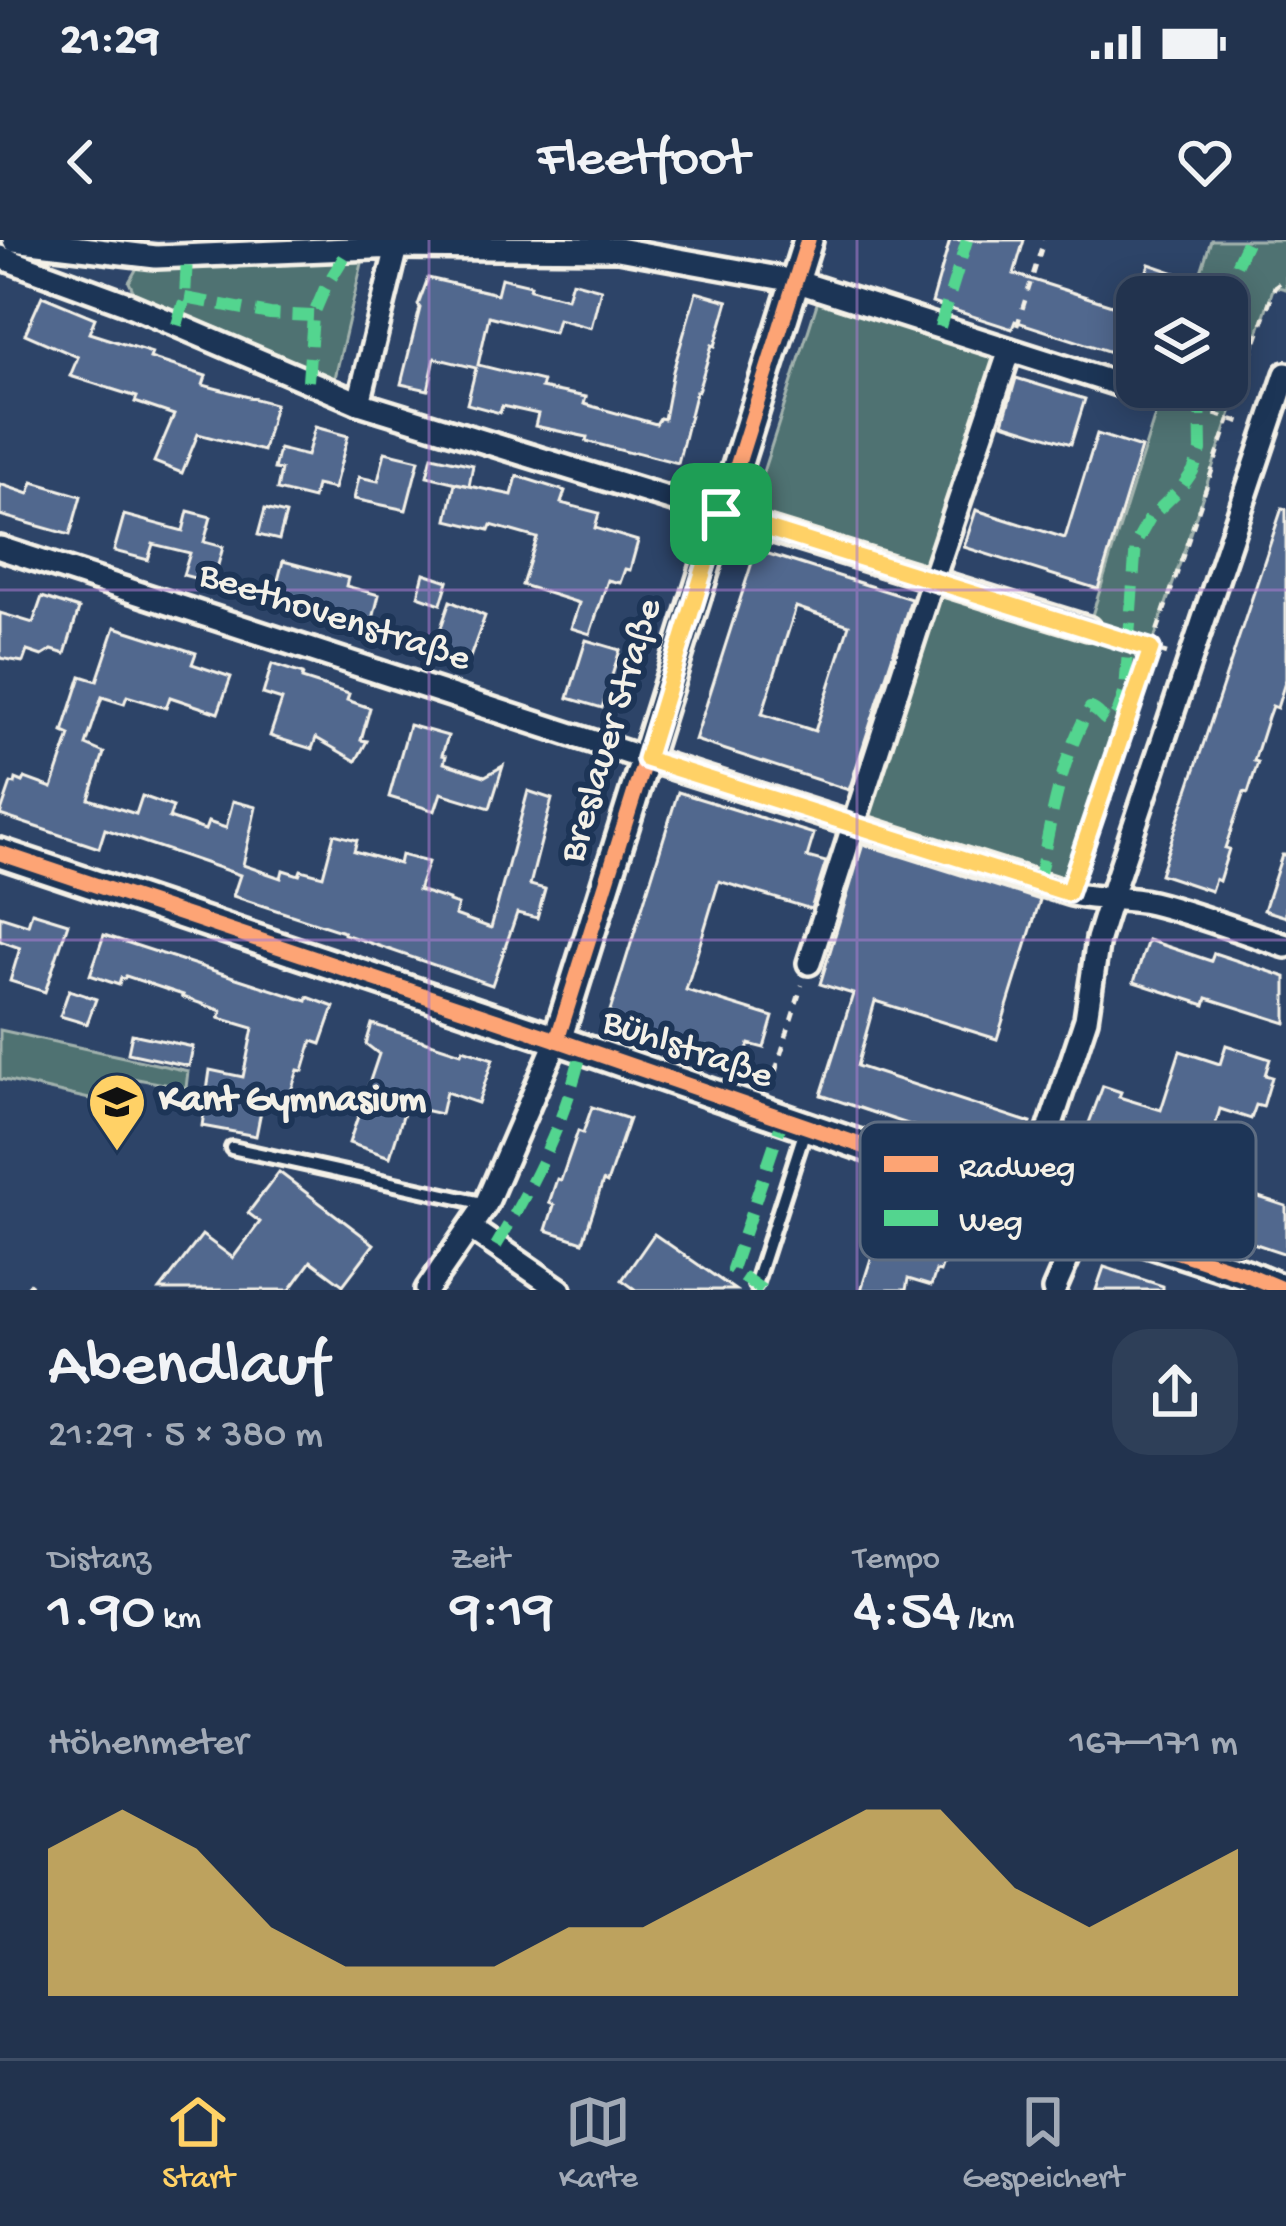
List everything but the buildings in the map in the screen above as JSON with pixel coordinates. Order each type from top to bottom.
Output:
[{"type":"street","points":[[14,240],[156,257],[398,247],[617,249],[795,281],[1116,384]]},
{"type":"street","name":"Breslauer Straße","points":[[556,1040],[808,240]]},
{"type":"street","points":[[359,403],[398,247]]},
{"type":"street","points":[[0,257],[125,303],[359,403],[1088,628]]},
{"type":"street","points":[[809,963],[1010,350]]},
{"type":"street","points":[[1051,1122],[1085,1019],[1098,939],[1111,897],[1190,661],[1276,433],[1286,374]]},
{"type":"street","name":"Beethovenstraße","points":[[0,548],[1068,893],[1150,902],[1286,946]]},
{"type":"street","name":"Bühlstraße","points":[[0,853],[860,1145]]},
{"type":"street","points":[[428,1290],[486,1204],[556,1040]]},
{"type":"street","points":[[470,1228],[560,1290]]},
{"type":"street","points":[[1054,1290],[1067,1260]]},
{"type":"street","name":"Bühlstraße","points":[[1186,1260],[1244,1282],[1284,1290]]},
{"type":"lane","points":[[755,1285],[806,1126]]},
{"type":"lane","points":[[232,1148],[486,1204]]},
{"type":"path","points":[[1010,350],[1044,240]]},
{"type":"path","points":[[1068,893],[1274,286],[1286,278]]},
{"type":"path","points":[[1193,408],[1276,433]]},
{"type":"path","points":[[1088,628],[1190,661]]},
{"type":"path","points":[[762,1111],[809,963]]},
{"type":"path","points":[[26,1290],[33,1281]]},
{"type":"green space","points":[[1211,240],[1286,240],[1286,289],[1274,286],[1248,363],[1248,276],[1200,276]]},
{"type":"green space","points":[[364,255],[334,382],[222,330],[136,297],[129,282],[137,268],[306,262]]},
{"type":"green space","points":[[822,288],[1010,350],[933,578],[1088,628],[1157,408],[1233,408],[1068,893],[854,825],[932,579],[747,522]]},
{"type":"green space","points":[[0,1030],[188,1071],[186,1088],[132,1078],[125,1107],[0,1079]]},
{"type":"marked path","points":[[940,327],[967,240]]},
{"type":"marked path","points":[[1231,276],[1248,240]]},
{"type":"marked path","points":[[308,381],[313,316],[349,249]]},
{"type":"marked path","points":[[177,325],[185,298],[187,256]]},
{"type":"marked path","points":[[185,298],[270,314],[313,316]]},
{"type":"marked path","points":[[1038,883],[1057,793],[1079,729],[1090,708],[1111,722],[1118,712],[1125,691],[1136,543],[1150,518],[1193,471],[1201,451],[1200,408]]},
{"type":"marked path","points":[[496,1246],[547,1151],[582,1049]]},
{"type":"marked path","points":[[762,1290],[732,1269],[783,1119]]},
{"type":"cycle path","points":[[557,1040],[808,240]]},
{"type":"cycle path","points":[[0,853],[860,1145]]},
{"type":"cycle path","points":[[1203,1260],[1284,1290]]},
{"type":"place","name":"Kant Gymnasium","points":[[117,1153]]},
{"type":"route","points":[[721,514],[1151,649],[1068,893],[646,759],[721,514]]}]
